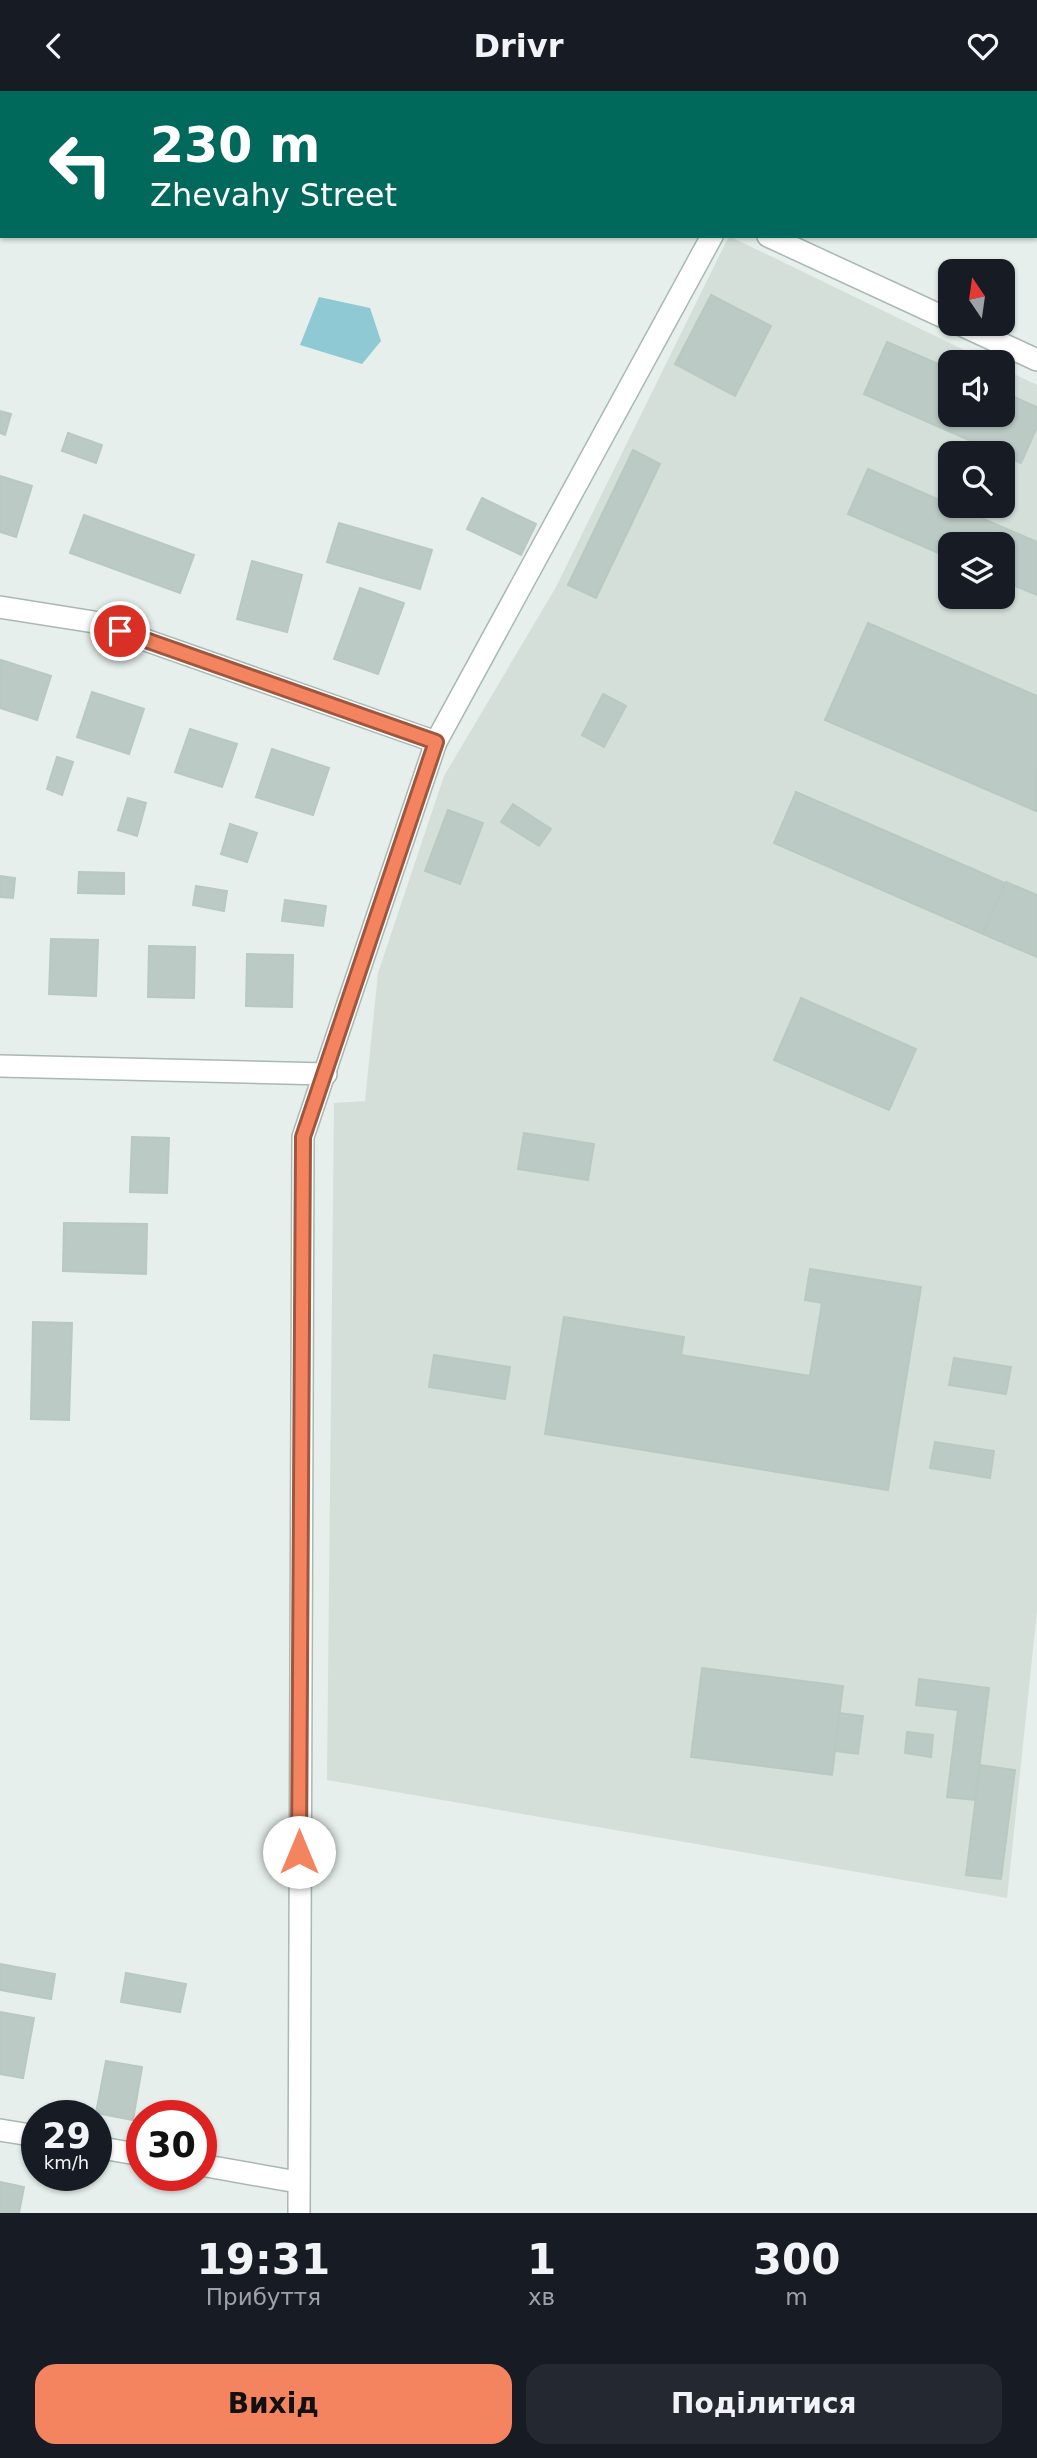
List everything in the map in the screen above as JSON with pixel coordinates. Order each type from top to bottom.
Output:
[{"type":"street","points":[[299,2213],[297,2182],[303,1137],[436,742],[711,238]]},
{"type":"street","points":[[772,238],[938,314]]},
{"type":"street","points":[[984,336],[1037,360]]},
{"type":"street","points":[[0,607],[94,622],[436,742]]},
{"type":"street","points":[[0,1066],[326,1074]]},
{"type":"street","points":[[0,2130],[21,2133]]},
{"type":"street","points":[[217,2168],[297,2182]]},
{"type":"shaded area","points":[[728,238],[733,238],[964,350],[938,350],[938,427],[1015,427],[1015,375],[1037,385],[1037,1611],[1007,1898],[327,1780],[334,1103],[365,1101],[378,973],[444,776],[556,587]]},
{"type":"water","points":[[319,297],[370,308],[381,341],[362,364],[300,345]]},
{"type":"building","points":[[711,295],[771,326],[735,396],[675,364]]},
{"type":"building","points":[[887,342],[938,364],[938,427],[864,394]]},
{"type":"building","points":[[1015,397],[1037,407],[1037,427],[1021,463],[1015,460],[1015,441],[971,441],[939,427],[1015,427]]},
{"type":"building","points":[[0,411],[11,414],[5,435],[0,433]]},
{"type":"building","points":[[68,433],[102,445],[96,463],[62,451]]},
{"type":"building","points":[[633,450],[660,464],[596,598],[568,585]]},
{"type":"building","points":[[868,469],[938,499],[938,518],[981,518],[1014,532],[938,532],[938,553],[848,514]]},
{"type":"building","points":[[0,476],[32,486],[16,537],[0,532]]},
{"type":"building","points":[[482,498],[536,524],[521,555],[467,529]]},
{"type":"building","points":[[84,515],[194,555],[180,593],[70,553]]},
{"type":"building","points":[[339,523],[432,550],[420,589],[327,562]]},
{"type":"building","points":[[1015,532],[1037,542],[1037,595],[1015,586]]},
{"type":"building","points":[[252,561],[302,575],[287,632],[237,619]]},
{"type":"building","points":[[360,588],[404,603],[378,674],[334,659]]},
{"type":"building","points":[[868,623],[1037,696],[1036,811],[825,720]]},
{"type":"building","points":[[1,660],[51,676],[37,720],[0,708]]},
{"type":"building","points":[[92,692],[144,709],[129,754],[77,737]]},
{"type":"building","points":[[603,694],[626,706],[604,747],[582,735]]},
{"type":"building","points":[[190,729],[237,744],[222,787],[175,772]]},
{"type":"building","points":[[272,749],[329,768],[313,815],[256,797]]},
{"type":"building","points":[[57,757],[73,762],[62,795],[47,789]]},
{"type":"building","points":[[796,792],[1005,883],[983,934],[774,843]]},
{"type":"building","points":[[128,798],[146,803],[137,836],[118,830]]},
{"type":"building","points":[[513,804],[551,829],[539,846],[501,822]]},
{"type":"building","points":[[448,810],[483,823],[460,884],[425,871]]},
{"type":"building","points":[[230,824],[257,833],[247,862],[221,854]]},
{"type":"building","points":[[79,872],[124,873],[124,894],[78,893]]},
{"type":"building","points":[[0,876],[15,878],[13,898],[0,897]]},
{"type":"building","points":[[1006,882],[1037,895],[1037,957],[983,934]]},
{"type":"building","points":[[196,886],[227,891],[224,911],[193,905]]},
{"type":"building","points":[[285,900],[326,906],[323,926],[282,921]]},
{"type":"building","points":[[51,939],[98,940],[96,996],[49,994]]},
{"type":"building","points":[[149,946],[195,947],[194,998],[148,997]]},
{"type":"building","points":[[247,954],[293,955],[292,1007],[246,1006]]},
{"type":"building","points":[[801,998],[916,1049],[889,1110],[774,1060]]},
{"type":"building","points":[[524,1133],[594,1144],[588,1180],[518,1169]]},
{"type":"building","points":[[132,1137],[169,1138],[167,1193],[130,1192]]},
{"type":"building","points":[[64,1223],[147,1224],[146,1274],[63,1271]]},
{"type":"building","points":[[810,1269],[921,1287],[888,1490],[545,1434],[564,1317],[684,1337],[681,1355],[810,1376],[822,1303],[805,1300]]},
{"type":"building","points":[[33,1322],[72,1323],[69,1420],[31,1419]]},
{"type":"building","points":[[434,1355],[510,1367],[505,1399],[429,1387]]},
{"type":"building","points":[[954,1358],[1011,1367],[1006,1394],[949,1385]]},
{"type":"building","points":[[935,1442],[994,1451],[990,1478],[930,1468]]},
{"type":"building","points":[[702,1668],[843,1686],[832,1775],[691,1757]]},
{"type":"building","points":[[919,1679],[989,1688],[975,1800],[947,1797],[958,1710],[916,1705]]},
{"type":"building","points":[[839,1713],[863,1716],[858,1754],[835,1751]]},
{"type":"building","points":[[907,1732],[933,1735],[931,1757],[905,1753]]},
{"type":"building","points":[[980,1765],[1015,1770],[1001,1879],[966,1875]]},
{"type":"building","points":[[0,1964],[55,1974],[51,1999],[0,1990]]},
{"type":"building","points":[[126,1973],[186,1984],[180,2012],[121,2002]]},
{"type":"building","points":[[0,2012],[34,2018],[23,2078],[0,2074]]},
{"type":"building","points":[[106,2061],[142,2067],[136,2100],[126,2100],[126,2119],[112,2116],[112,2100],[98,2100]]},
{"type":"building","points":[[0,2182],[21,2186],[23,2191],[19,2213],[0,2213]]},
{"type":"route","points":[[120,631],[436,742],[303,1137],[299,1852]]}]
